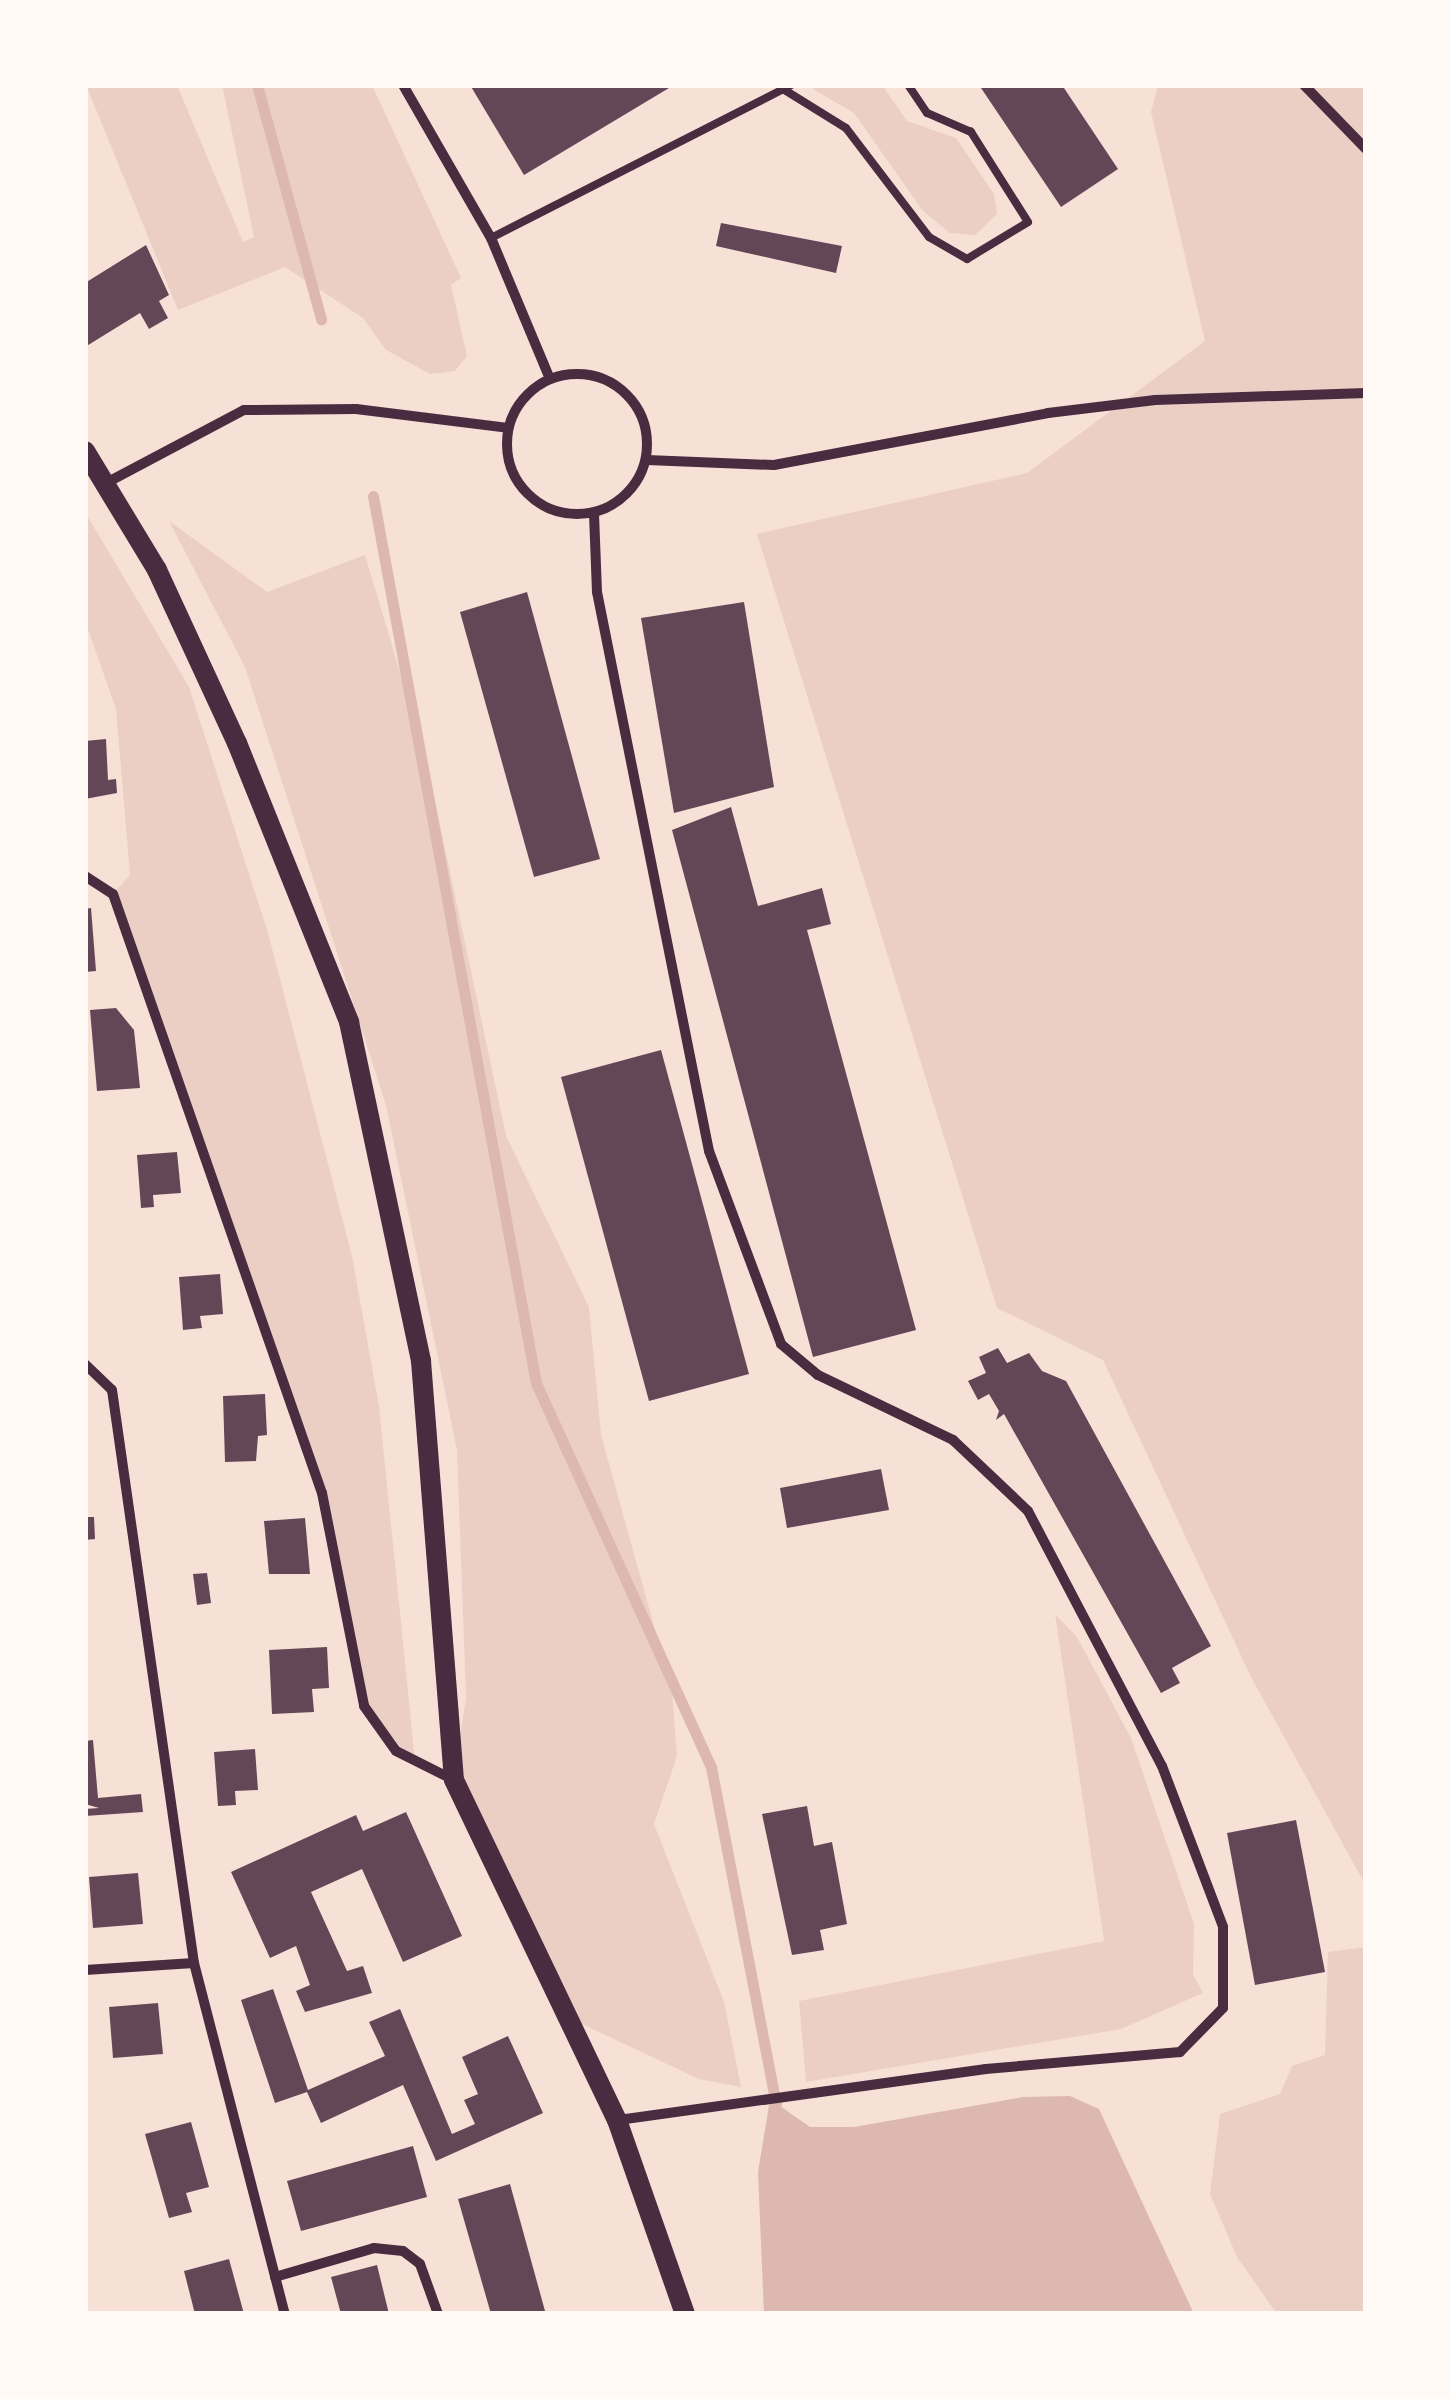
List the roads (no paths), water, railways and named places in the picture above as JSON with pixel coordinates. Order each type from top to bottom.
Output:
[{"type":"main road","points":[[85,451],[108,482],[157,570],[238,743],[349,1022],[421,1361],[454,1780],[617,2120],[685,2314]]},
{"type":"street","points":[[402,85],[491,238],[550,378]]},
{"type":"street","points":[[1304,85],[1366,149]]},
{"type":"street","points":[[586,375],[620,388],[646,428],[647,460],[629,493],[594,514],[570,515],[528,495],[513,475],[508,428],[531,390],[550,378],[586,375]]},
{"type":"street","points":[[647,460],[774,465],[1066,411],[1155,400],[1366,393]]},
{"type":"street","points":[[108,482],[244,410],[356,409],[508,428]]},
{"type":"street","points":[[594,514],[597,592],[709,1151],[780,1344],[818,1376],[953,1440],[1028,1511],[1162,1766],[1223,1927],[1223,2008],[1180,2052],[986,2069],[617,2120]]},
{"type":"street","points":[[85,876],[112,894],[322,1492],[364,1706],[396,1751],[454,1780]]},
{"type":"street","points":[[85,1364],[112,1390],[194,1963],[285,2314]]},
{"type":"street","points":[[85,1970],[194,1963]]},
{"type":"street","points":[[275,2277],[374,2248],[402,2251],[420,2264],[438,2314]]},
{"type":"lane","points":[[491,238],[786,87],[846,128],[929,236],[968,258],[1028,222],[971,132],[926,113],[908,85]]},
{"type":"waterway","points":[[257,85],[321,319]]},
{"type":"waterway","points":[[373,496],[536,1383],[711,1767],[776,2104]]}]
